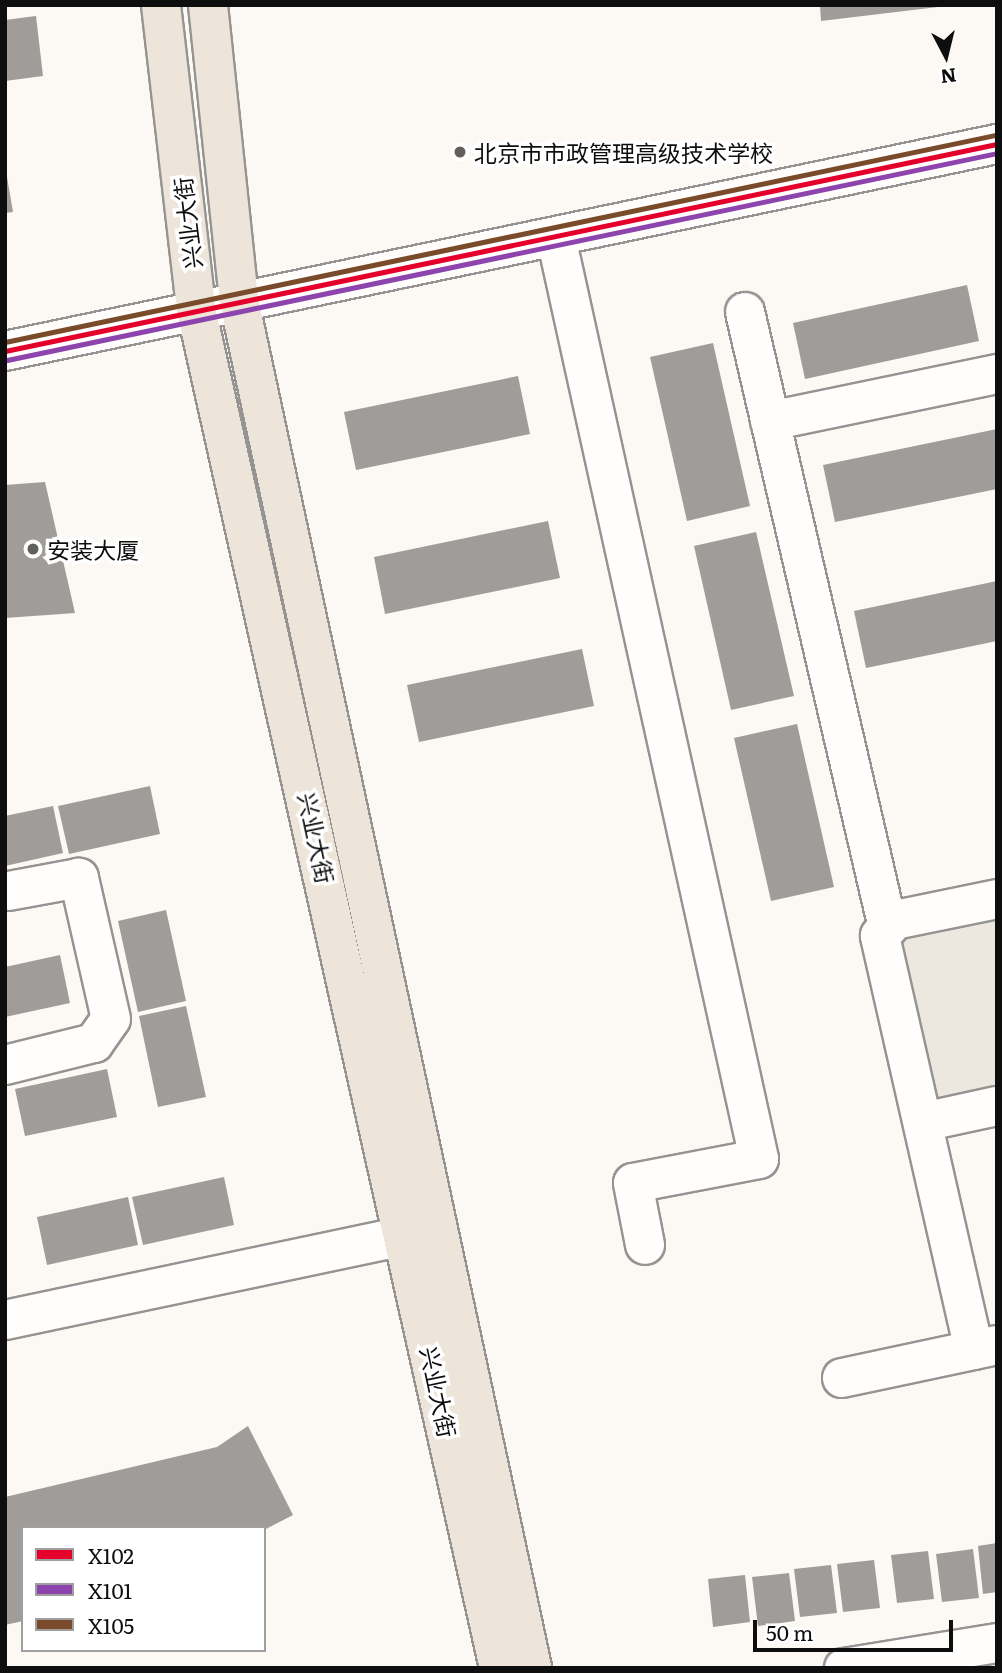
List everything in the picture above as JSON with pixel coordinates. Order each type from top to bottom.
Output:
[{"type":"main road","name":"兴业大街","points":[[161,5],[197,309],[421,1232],[532,1668]]},
{"type":"main road","name":"兴业大街","points":[[208,5],[239,301],[421,1232],[499,1668]]},
{"type":"street","points":[[5,351],[997,144]]},
{"type":"street","points":[[556,237],[759,1159],[633,1183],[645,1245]]},
{"type":"street","points":[[745,312],[888,929]]},
{"type":"street","points":[[770,421],[997,374]]},
{"type":"street","points":[[5,1065],[94,1043],[111,1019],[79,878],[9,891]]},
{"type":"street","points":[[842,1378],[986,1347],[923,1122],[880,936],[895,920],[997,899]]},
{"type":"street","points":[[923,1122],[997,1106]]},
{"type":"street","points":[[5,1320],[421,1232]]},
{"type":"street","points":[[844,1668],[997,1643]]},
{"type":"shaded area","points":[[997,917],[997,1090],[944,1101],[932,1093],[902,949],[906,936]]},
{"type":"building","points":[[820,5],[938,5],[938,7],[821,21]]},
{"type":"building","points":[[36,16],[43,76],[5,81],[5,20]]},
{"type":"building","points":[[5,165],[13,212],[5,213]]},
{"type":"building","points":[[967,285],[979,341],[805,379],[793,323]]},
{"type":"building","points":[[713,343],[750,506],[687,521],[650,357]]},
{"type":"building","points":[[518,376],[530,434],[356,470],[344,412]]},
{"type":"building","points":[[997,429],[997,489],[835,522],[823,465]]},
{"type":"building","name":"安装大厦","points":[[45,482],[75,613],[5,618],[5,485]]},
{"type":"building","points":[[548,521],[560,578],[385,614],[374,557]]},
{"type":"building","points":[[756,532],[794,696],[731,710],[694,546]]},
{"type":"building","points":[[997,581],[997,641],[866,668],[854,611]]},
{"type":"building","points":[[582,649],[594,706],[419,742],[407,685]]},
{"type":"building","points":[[797,724],[834,887],[771,901],[734,738]]},
{"type":"building","points":[[150,786],[160,834],[69,854],[58,806]]},
{"type":"building","points":[[53,806],[63,853],[5,866],[5,816]]},
{"type":"building","points":[[166,910],[186,1001],[138,1012],[118,921]]},
{"type":"building","points":[[60,955],[70,1003],[5,1017],[5,967]]},
{"type":"building","points":[[186,1006],[206,1097],[158,1107],[139,1016]]},
{"type":"building","points":[[107,1069],[117,1117],[25,1136],[15,1089]]},
{"type":"building","points":[[224,1177],[234,1225],[143,1245],[132,1197]]},
{"type":"building","points":[[128,1197],[138,1245],[47,1265],[37,1217]]},
{"type":"building","points":[[248,1426],[293,1515],[266,1529],[266,1526],[21,1526],[21,1621],[5,1625],[5,1497],[217,1447]]},
{"type":"building","points":[[997,1543],[997,1592],[983,1594],[978,1546]]},
{"type":"building","points":[[973,1549],[979,1598],[942,1602],[936,1554]]},
{"type":"building","points":[[928,1551],[934,1599],[897,1603],[891,1555]]},
{"type":"building","points":[[874,1560],[880,1608],[843,1612],[837,1564]]},
{"type":"building","points":[[831,1565],[837,1613],[800,1617],[794,1569]]},
{"type":"building","points":[[789,1573],[795,1621],[758,1626],[752,1577]]},
{"type":"building","points":[[745,1575],[750,1622],[713,1627],[708,1579]]},
{"type":"transit line","name":"X105","points":[[5,342],[995,135]]},
{"type":"transit line","name":"X102","points":[[5,351],[997,144]]},
{"type":"transit line","name":"X101","points":[[7,360],[997,153]]},
{"type":"place","name":"北京市市政管理高级技术学校","points":[[460,152]]},
{"type":"place","name":"安装大厦","points":[[33,549]]}]
